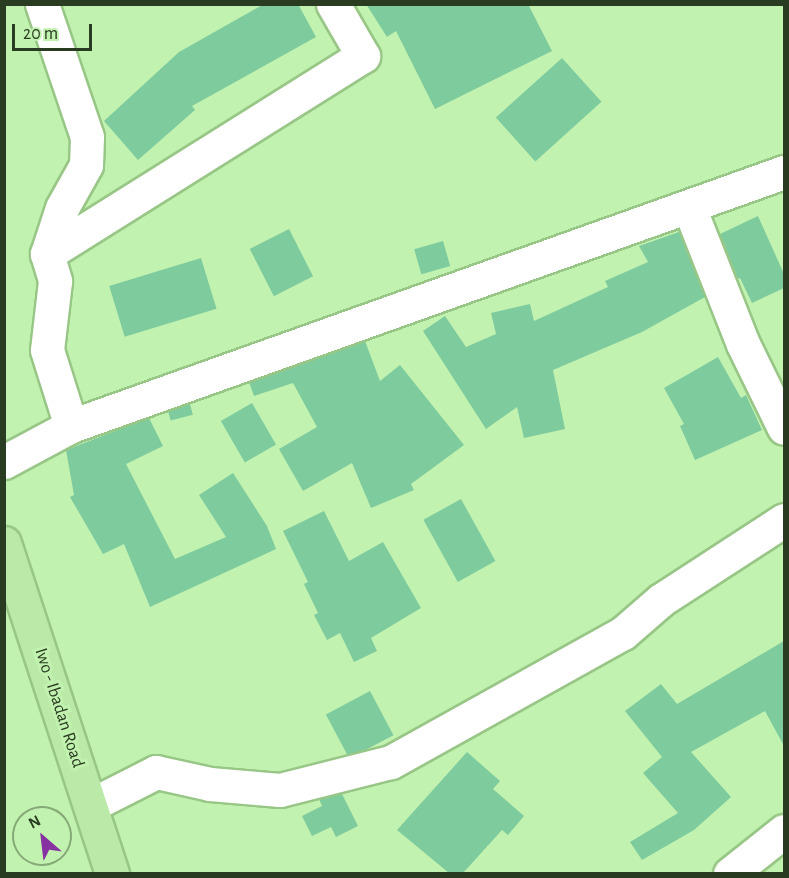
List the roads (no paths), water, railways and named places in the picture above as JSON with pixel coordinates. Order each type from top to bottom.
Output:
[{"type":"main road","name":"Iwo - Ibadan Road","points":[[4,543],[112,873]]},
{"type":"street","points":[[42,4],[87,137],[86,165],[62,208],[47,254],[55,281],[47,350],[71,426]]},
{"type":"street","points":[[47,254],[363,56],[333,4]]},
{"type":"street","points":[[4,462],[71,426],[689,207],[784,171]]},
{"type":"street","points":[[689,207],[743,344],[784,428]]},
{"type":"street","points":[[91,805],[156,772],[210,784],[280,790],[391,762],[623,633],[661,600],[784,520]]},
{"type":"street","points":[[730,873],[784,831]]}]
